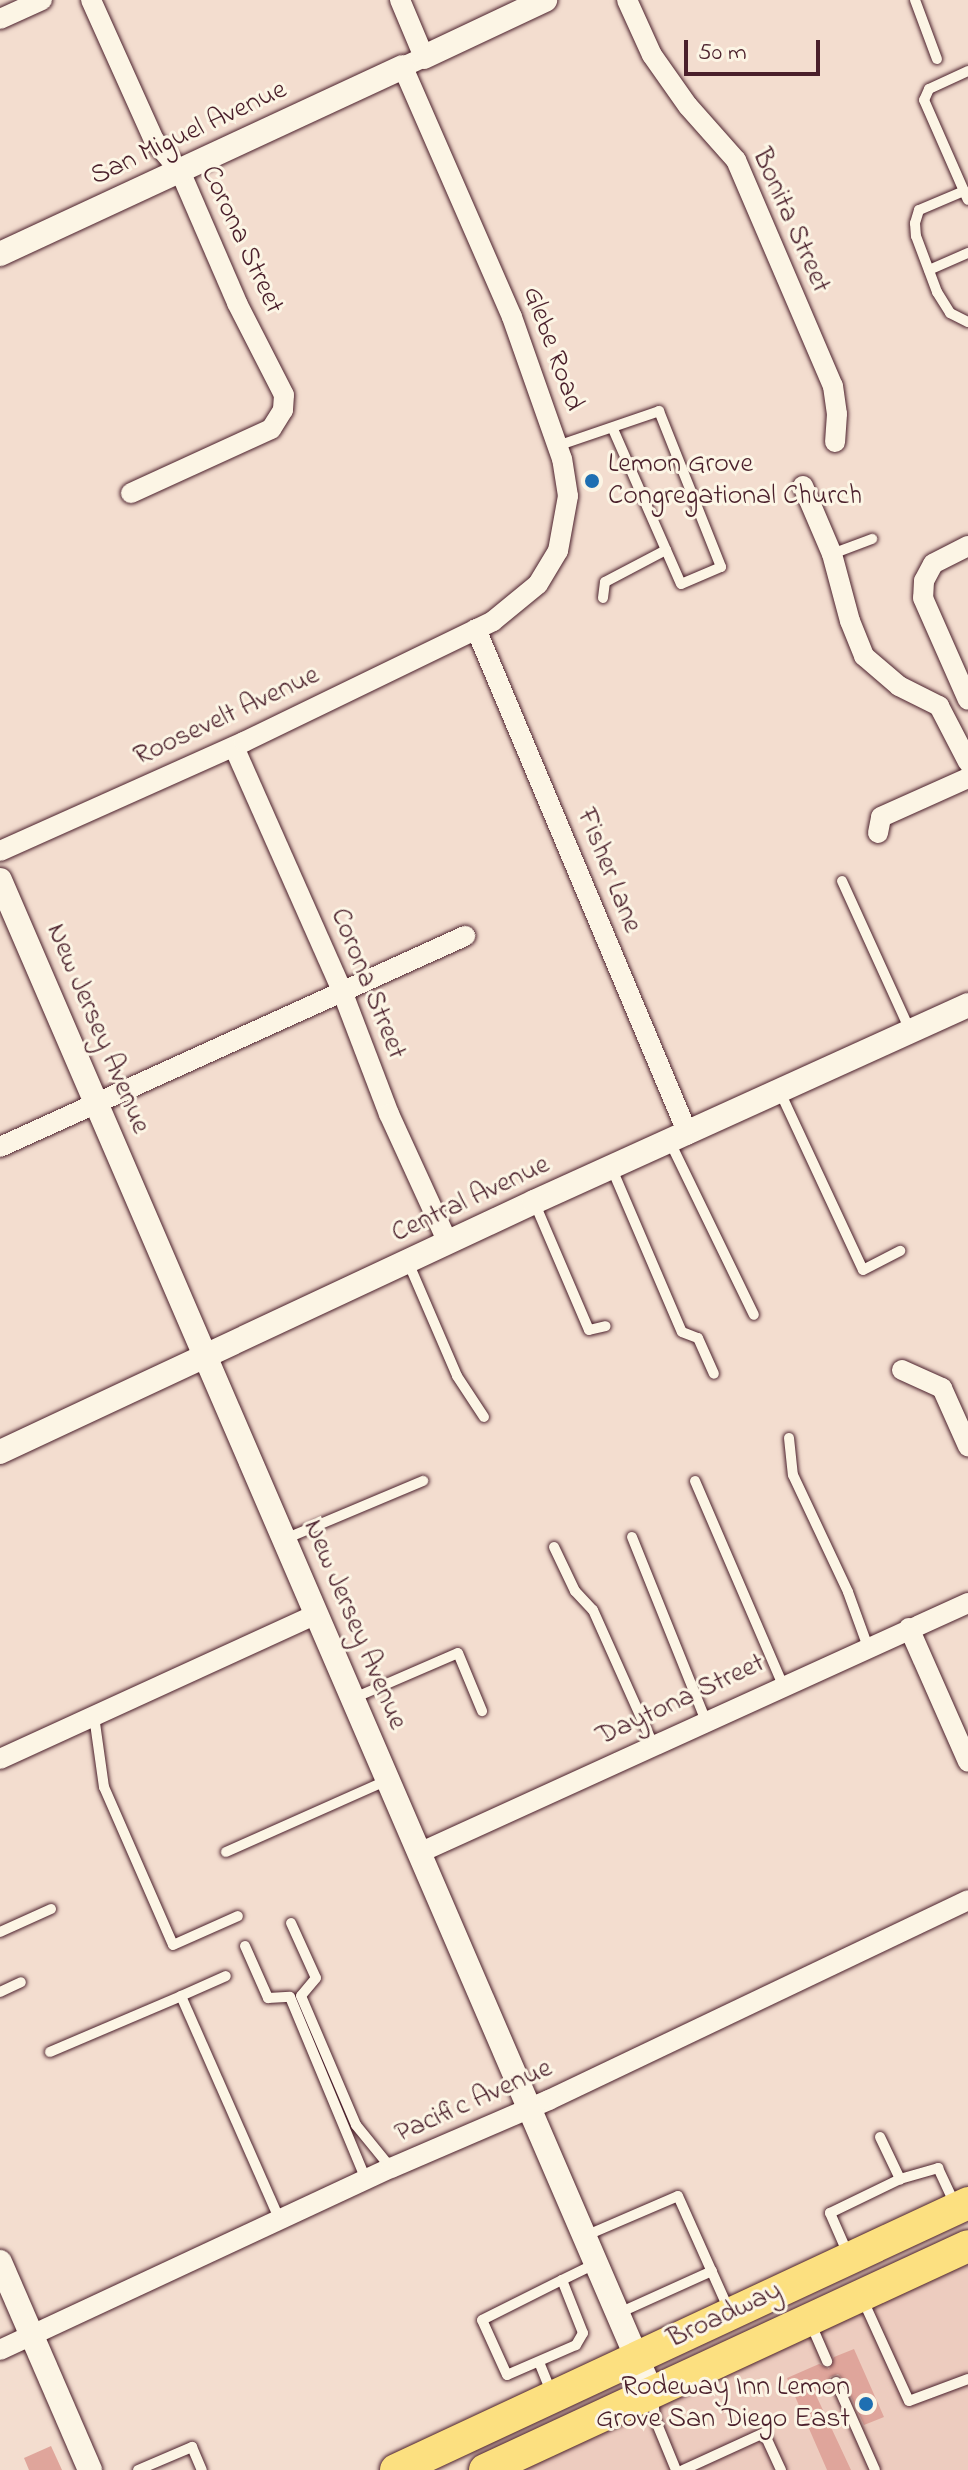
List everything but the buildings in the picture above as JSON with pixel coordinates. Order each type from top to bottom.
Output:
[{"type":"main road","name":"Broadway","points":[[396,2470],[962,2206]]},
{"type":"main road","name":"Broadway","points":[[485,2470],[968,2246]]},
{"type":"street","points":[[0,19],[42,0]]},
{"type":"street","name":"Corona Street","points":[[91,0],[154,140],[180,171],[237,303],[284,395],[283,410],[271,429],[131,493]]},
{"type":"street","name":"Glebe Road","points":[[400,0],[414,62],[512,317],[557,446],[568,496],[558,551],[549,568],[525,599],[476,629]]},
{"type":"street","name":"San Miguel Avenue","points":[[0,254],[545,0]]},
{"type":"street","name":"Bonita Street","points":[[627,0],[652,55],[688,106],[736,160],[833,386],[837,414],[835,442]]},
{"type":"street","points":[[803,486],[832,554],[850,621],[864,656],[899,686],[939,706],[950,721],[968,762]]},
{"type":"street","points":[[968,546],[933,564],[924,581],[923,598],[968,700]]},
{"type":"street","name":"Roosevelt Avenue","points":[[0,851],[234,747],[476,629]]},
{"type":"street","name":"Fisher Lane","points":[[476,629],[679,1138]]},
{"type":"street","name":"Corona Street","points":[[234,747],[342,991],[389,1114],[448,1243]]},
{"type":"street","points":[[878,833],[881,817],[968,778]]},
{"type":"street","name":"New Jersey Avenue","points":[[0,880],[652,2393]]},
{"type":"street","points":[[0,1147],[465,936]]},
{"type":"street","name":"Central Avenue","points":[[0,1452],[534,1202],[968,1005]]},
{"type":"street","points":[[902,1370],[942,1388],[968,1446]]},
{"type":"street","name":"Daytona Street","points":[[419,1853],[705,1719],[968,1603]]},
{"type":"street","points":[[0,1759],[316,1614]]},
{"type":"street","points":[[909,1628],[968,1762]]},
{"type":"street","name":"Pacific Avenue","points":[[0,2350],[391,2168],[530,2110],[968,1900]]},
{"type":"street","points":[[0,2262],[90,2470]]},
{"type":"lane","points":[[915,0],[937,59]]},
{"type":"lane","points":[[968,71],[929,89],[924,100],[966,196],[919,210],[916,236],[950,313],[968,322]]},
{"type":"lane","points":[[929,270],[968,253]]},
{"type":"lane","points":[[557,446],[659,411],[721,567],[681,584],[613,429]]},
{"type":"lane","points":[[832,554],[872,539]]},
{"type":"lane","points":[[603,598],[605,582],[666,550]]},
{"type":"lane","points":[[842,881],[911,1032]]},
{"type":"lane","points":[[780,1092],[863,1270],[900,1251]]},
{"type":"lane","points":[[679,1138],[754,1315]]},
{"type":"lane","points":[[612,1169],[682,1332],[698,1338],[714,1374]]},
{"type":"lane","points":[[534,1202],[589,1330],[606,1326]]},
{"type":"lane","points":[[408,1262],[457,1376],[484,1417]]},
{"type":"lane","points":[[789,1438],[793,1475],[848,1592],[868,1647]]},
{"type":"lane","points":[[284,1539],[423,1481]]},
{"type":"lane","points":[[695,1481],[783,1685]]},
{"type":"lane","points":[[632,1537],[705,1719]]},
{"type":"lane","points":[[554,1547],[575,1591],[593,1610],[653,1744]]},
{"type":"lane","points":[[353,1699],[458,1653],[482,1711]]},
{"type":"lane","points":[[94,1716],[104,1787],[173,1945],[238,1916]]},
{"type":"lane","points":[[226,1852],[388,1780]]},
{"type":"lane","points":[[0,1932],[51,1909]]},
{"type":"lane","points":[[291,1923],[316,1978],[301,1996],[356,2125],[391,2168]]},
{"type":"lane","points":[[245,1946],[268,1998],[290,1997],[366,2180]]},
{"type":"lane","points":[[50,2052],[226,1976]]},
{"type":"lane","points":[[0,1992],[21,1982]]},
{"type":"lane","points":[[181,1996],[280,2220]]},
{"type":"lane","points":[[880,2137],[900,2179]]},
{"type":"lane","points":[[849,2258],[830,2213],[900,2179],[938,2168],[962,2206]]},
{"type":"lane","points":[[584,2236],[678,2196],[730,2314]]},
{"type":"lane","points":[[562,2280],[583,2333],[576,2345],[507,2375],[482,2320],[562,2280],[596,2264]]},
{"type":"lane","points":[[618,2314],[712,2271]]},
{"type":"lane","points":[[861,2296],[909,2401],[968,2379]]},
{"type":"lane","points":[[809,2320],[827,2361]]},
{"type":"lane","points":[[539,2362],[552,2397]]},
{"type":"lane","points":[[836,2382],[875,2470]]},
{"type":"lane","points":[[652,2393],[655,2419],[676,2470]]},
{"type":"lane","points":[[683,2470],[764,2433],[781,2470]]},
{"type":"lane","points":[[139,2470],[192,2447],[202,2470]]},
{"type":"shaded area","points":[[968,2248],[968,2470],[494,2470]]},
{"type":"place","name":"Lemon Grove Congregational Church","points":[[592,481]]},
{"type":"place","name":"Rodeway Inn Lemon Grove San Diego East","points":[[866,2404]]}]
